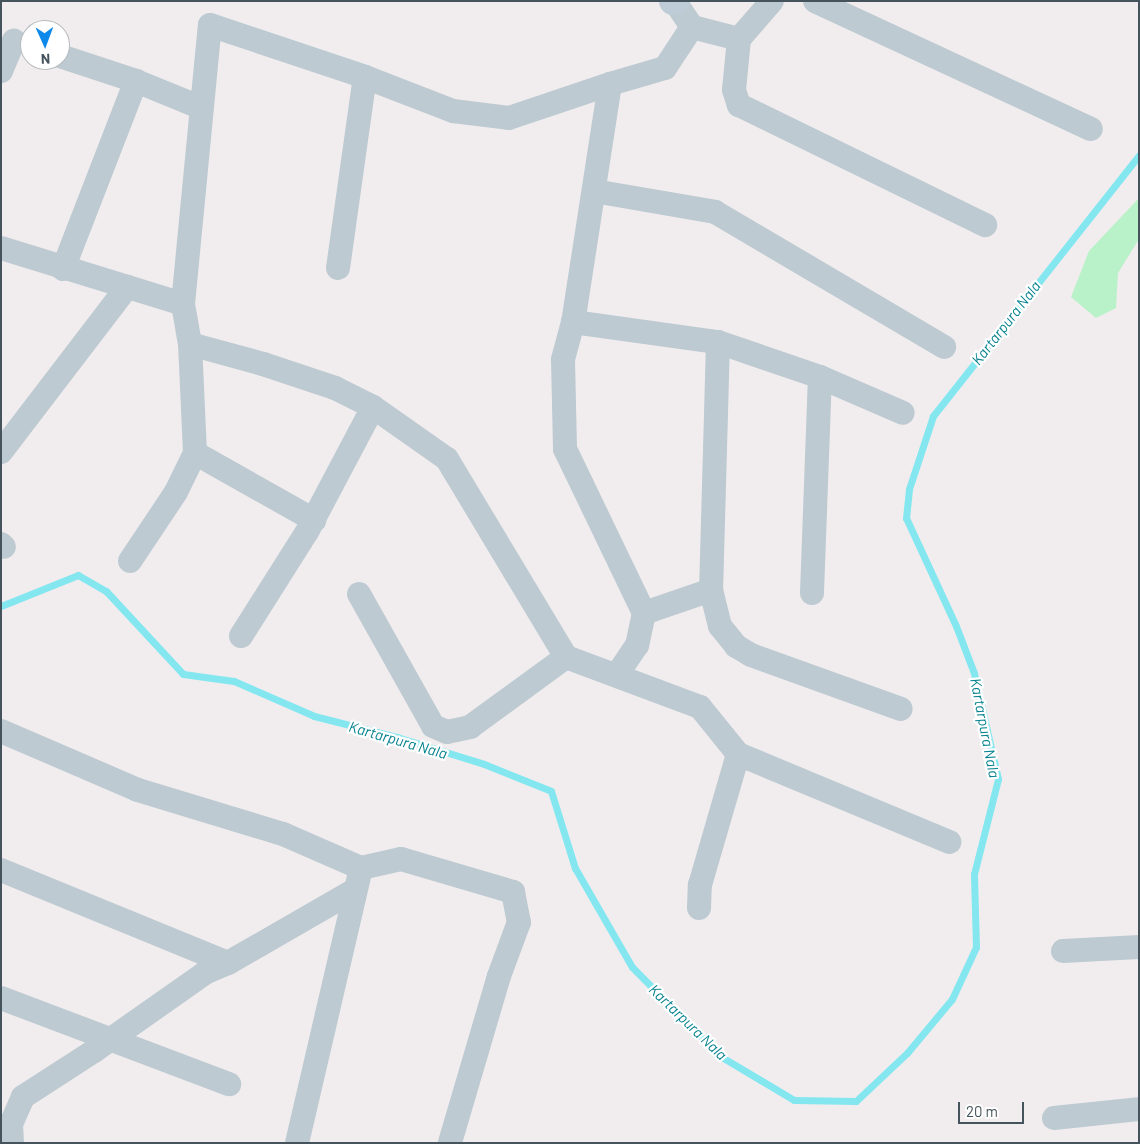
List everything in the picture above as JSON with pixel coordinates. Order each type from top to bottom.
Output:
[{"type":"street","points":[[772,1],[740,39],[734,90],[740,105],[985,225]]},
{"type":"street","points":[[814,1],[1091,128]]},
{"type":"street","points":[[675,2],[692,27],[740,39]]},
{"type":"street","points":[[130,561],[176,492],[195,453],[190,344],[183,304],[210,25],[365,77],[453,111],[509,118],[610,84],[665,68],[692,27]]},
{"type":"street","points":[[1,71],[15,42]]},
{"type":"street","points":[[70,59],[136,81],[202,108]]},
{"type":"street","points":[[338,268],[365,77]]},
{"type":"street","points":[[63,269],[136,81]]},
{"type":"street","points":[[610,84],[573,322],[563,360],[565,449],[644,613],[637,646],[617,675]]},
{"type":"street","points":[[594,191],[715,212],[944,347]]},
{"type":"street","points":[[1,248],[63,269],[183,304]]},
{"type":"street","points":[[1,452],[128,287]]},
{"type":"street","points":[[573,322],[718,342],[820,376],[903,413]]},
{"type":"street","points":[[718,342],[710,590],[720,626],[736,646],[751,655],[901,709]]},
{"type":"street","points":[[190,344],[263,364],[334,388],[373,407],[447,459],[566,657],[700,707],[738,754],[949,842]]},
{"type":"street","points":[[812,593],[820,376]]},
{"type":"street","points":[[241,636],[314,520],[373,407]]},
{"type":"street","points":[[195,453],[314,520]]},
{"type":"street","points":[[644,613],[710,590]]},
{"type":"street","points":[[359,594],[433,726],[447,732],[470,727],[566,657]]},
{"type":"street","points":[[1,731],[138,790],[283,834],[358,879]]},
{"type":"street","points":[[699,908],[700,885],[738,754]]},
{"type":"street","points":[[12,1143],[10,1124],[22,1097],[110,1040],[205,973],[228,963],[358,879],[401,859],[512,892],[519,922],[498,976],[450,1143]]},
{"type":"street","points":[[1,870],[228,963]]},
{"type":"street","points":[[296,1143],[358,879]]},
{"type":"street","points":[[1063,951],[1139,947]]},
{"type":"street","points":[[1,998],[229,1084]]},
{"type":"street","points":[[1054,1118],[1139,1109]]},
{"type":"green space","points":[[1139,198],[1139,239],[1118,273],[1116,308],[1096,318],[1071,297],[1089,251]]},
{"type":"waterway","name":"Kartarpura Nala","points":[[1,606],[78,575],[106,591],[183,674],[234,681],[314,716],[397,737],[484,764],[551,791],[575,868],[632,967],[720,1056],[794,1100],[856,1101],[907,1053],[952,999],[976,947],[974,874],[998,779],[974,673],[956,626],[906,518],[909,489],[933,416],[1139,155]]}]
